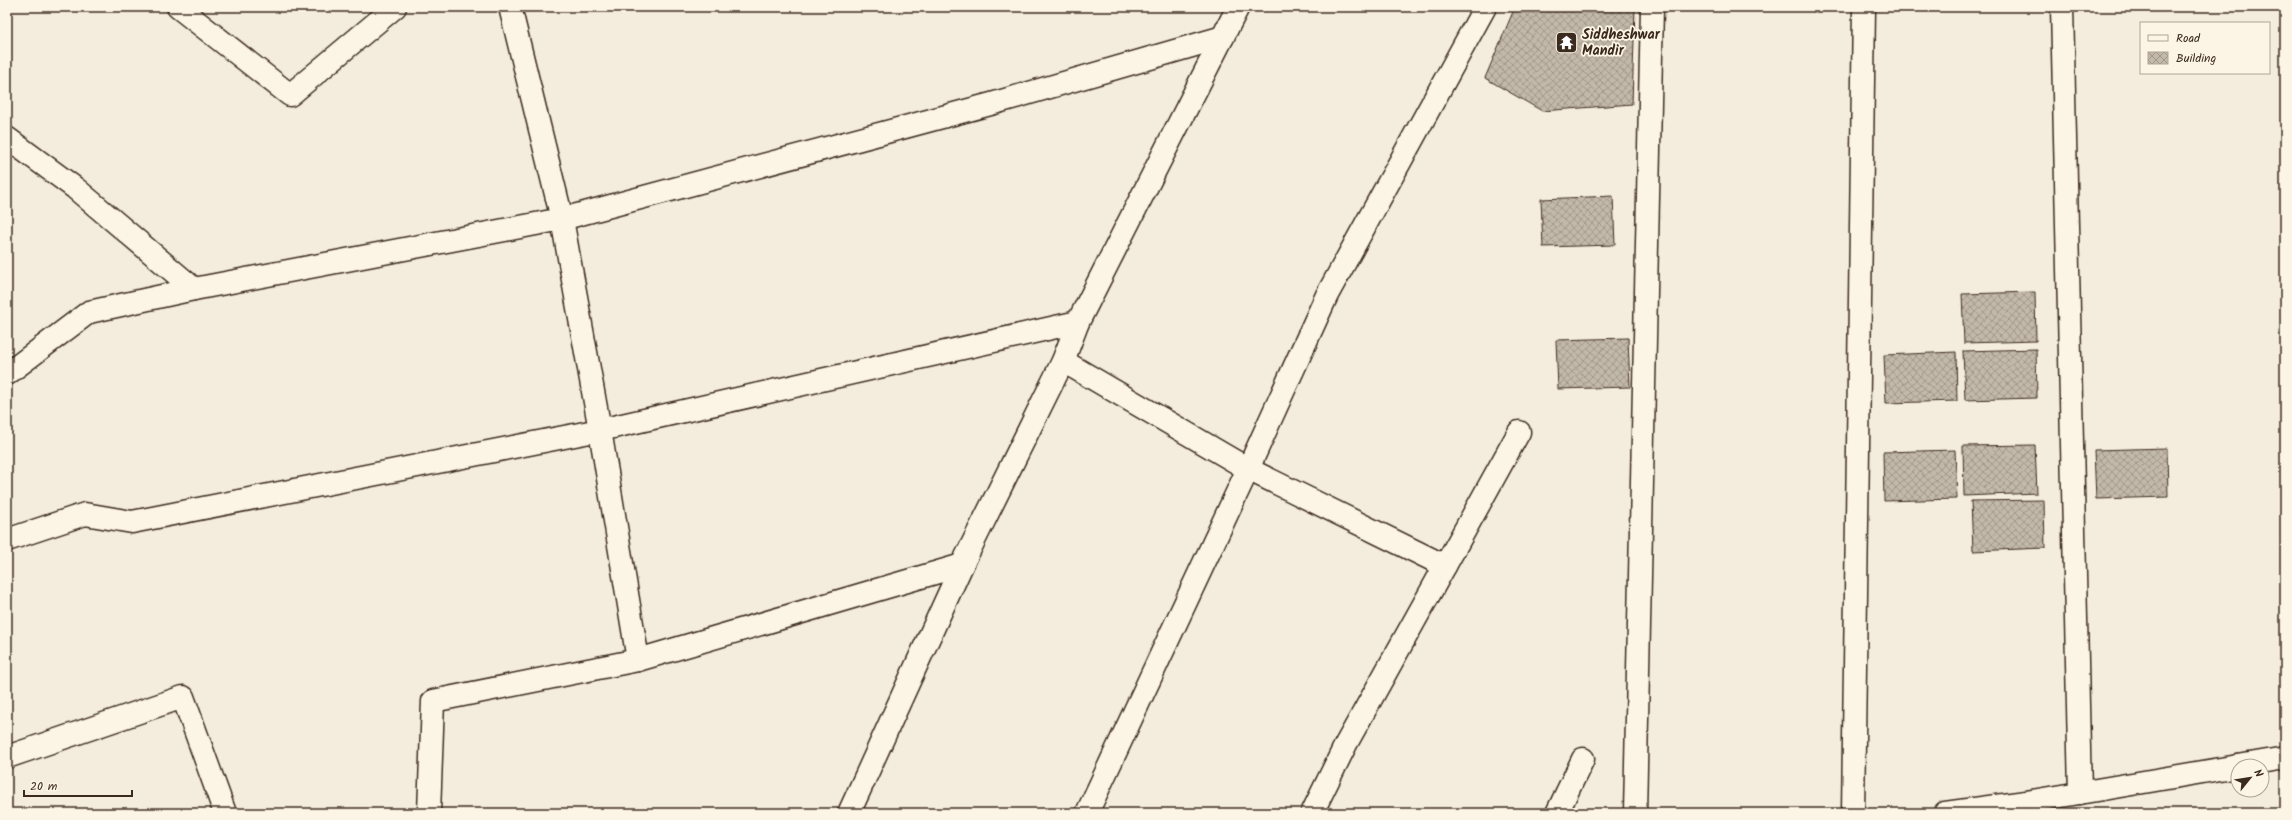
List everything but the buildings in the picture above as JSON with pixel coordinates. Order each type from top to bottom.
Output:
[{"type":"street","points":[[178,7],[290,95],[395,7]]},
{"type":"street","points":[[510,7],[562,219],[600,430],[638,660]]},
{"type":"street","points":[[849,813],[962,564],[1063,361],[1078,322],[1238,7]]},
{"type":"street","points":[[1087,813],[1248,469],[1327,295],[1485,7]]},
{"type":"street","points":[[1635,813],[1652,7]]},
{"type":"street","points":[[1853,813],[1864,7]]},
{"type":"street","points":[[2062,7],[2080,793]]},
{"type":"street","points":[[7,374],[89,312],[194,289],[562,219],[991,104],[1223,37]]},
{"type":"street","points":[[7,138],[75,188],[194,289]]},
{"type":"street","points":[[7,540],[85,514],[132,522],[600,430],[1078,322]]},
{"type":"street","points":[[1063,361],[1248,469],[1445,566]]},
{"type":"street","points":[[1312,813],[1346,744],[1519,432]]},
{"type":"street","points":[[429,813],[432,701],[638,660],[962,564]]},
{"type":"street","points":[[7,756],[183,697],[225,813]]},
{"type":"street","points":[[2270,761],[2285,758]]},
{"type":"street","points":[[1557,813],[1583,759]]},
{"type":"street","points":[[1945,813],[2080,793],[2230,767]]},
{"type":"place","name":"Siddheshwar Mandir","points":[[1567,43]]}]
